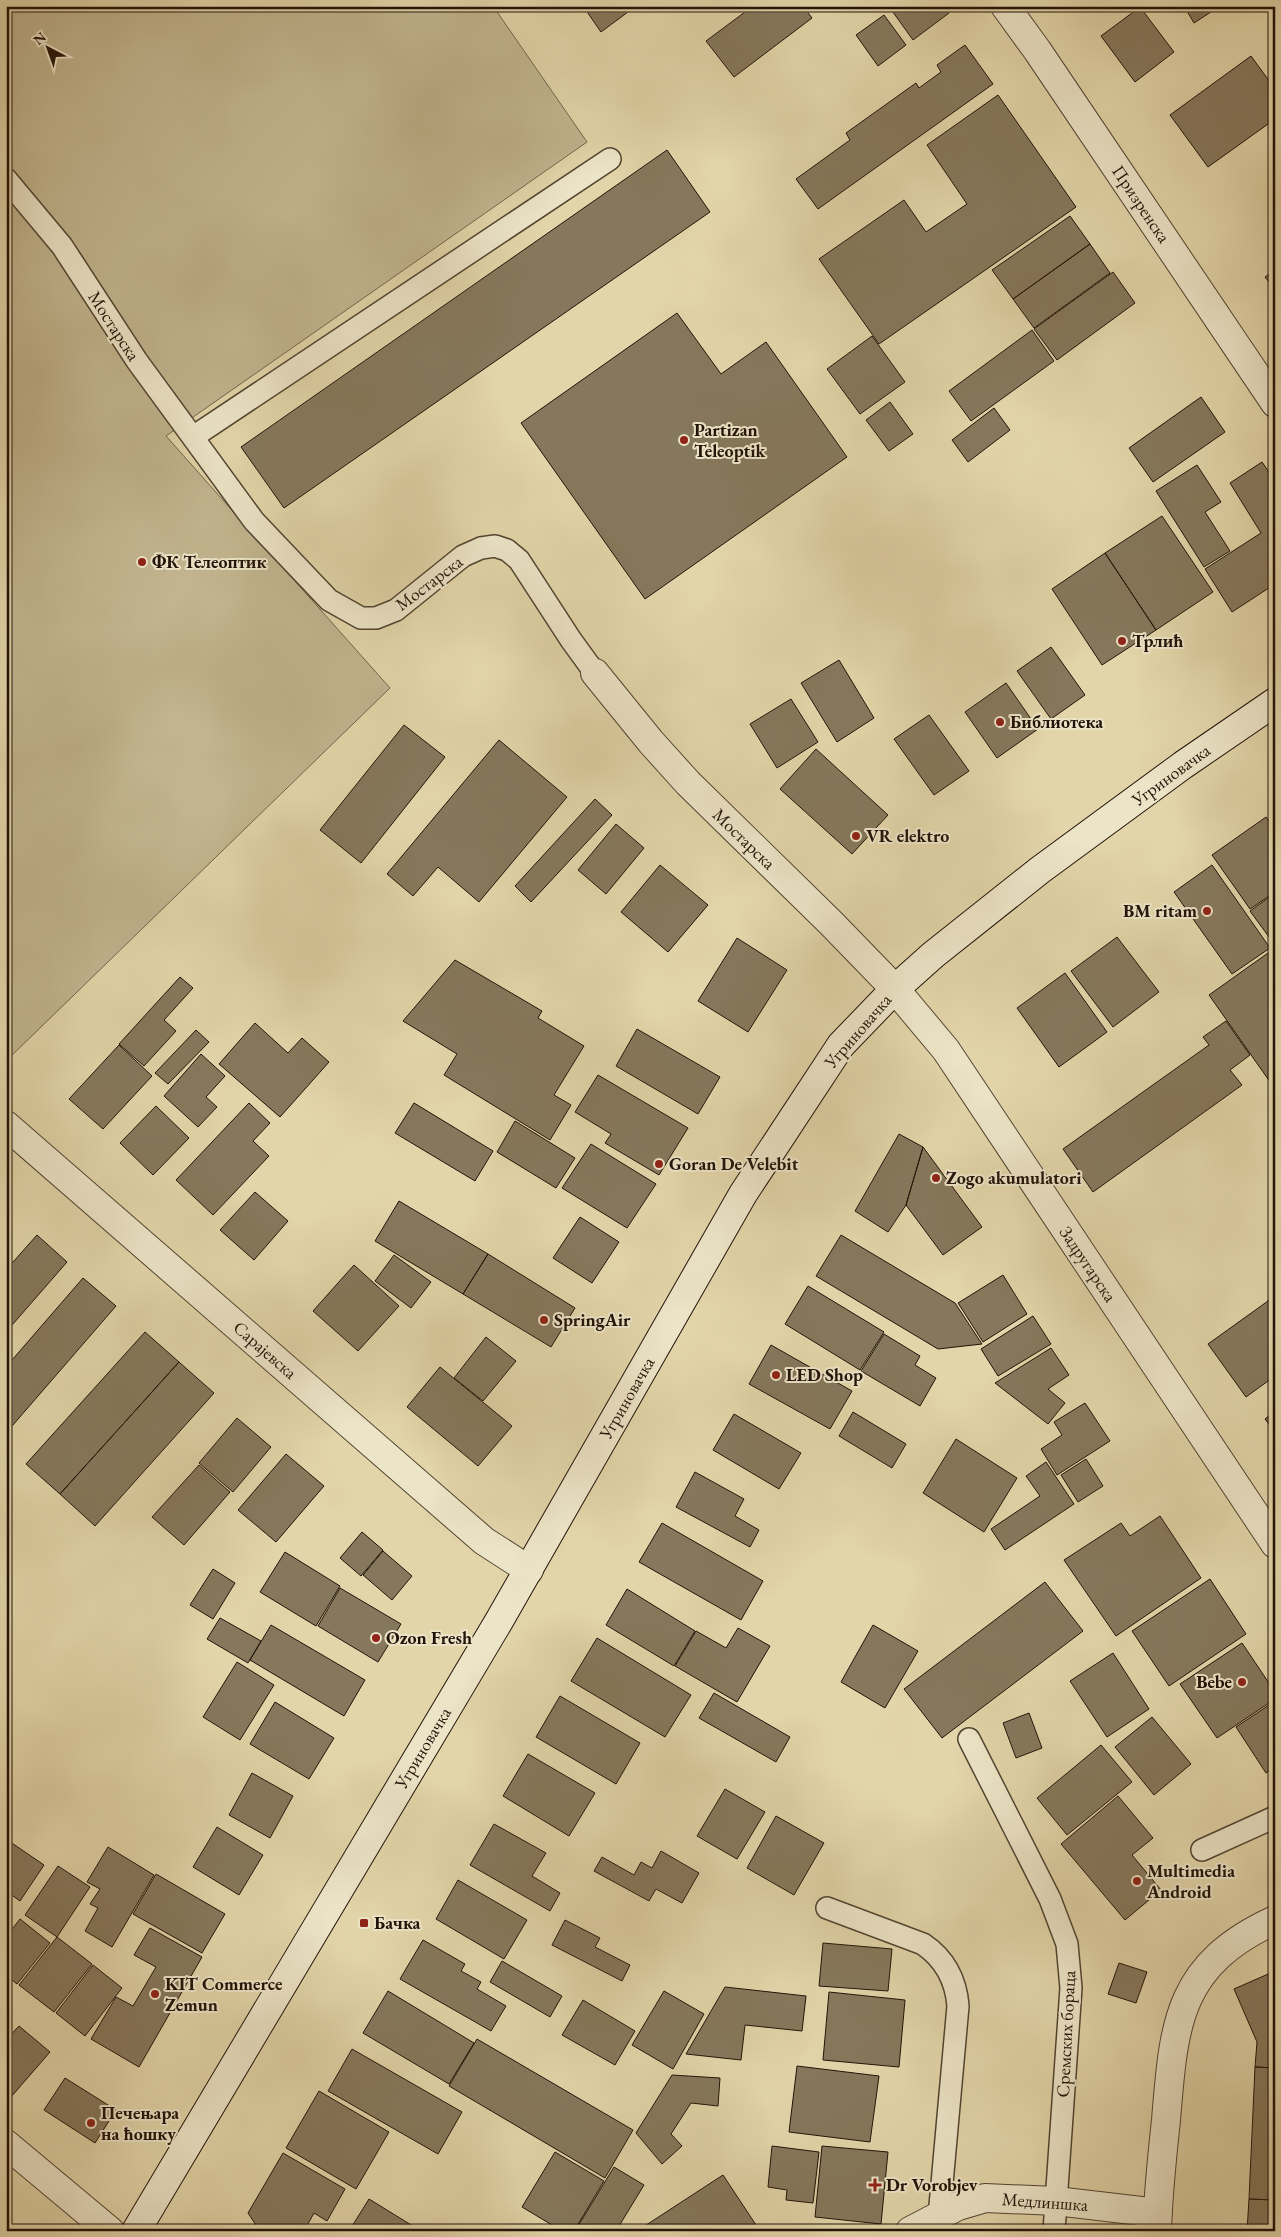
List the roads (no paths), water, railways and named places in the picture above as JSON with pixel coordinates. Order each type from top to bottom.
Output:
[{"type":"street","name":"Призренска","points":[[1005,6],[1037,50],[1275,403]]},
{"type":"street","name":"Мостарска","points":[[595,673],[651,742],[688,783],[831,922],[895,989]]},
{"type":"street","name":"Угриновачка","points":[[136,2231],[529,1570],[758,1171],[841,1045],[895,989],[933,955],[1040,870],[1183,765],[1275,702]]},
{"type":"street","name":"Задругарска","points":[[895,989],[946,1050],[1275,1544]]},
{"type":"street","name":"Сарајевска","points":[[6,1125],[484,1541],[529,1570]]},
{"type":"street","points":[[1157,2222],[1170,2065],[1179,2016],[1188,1994],[1204,1970],[1252,1930],[1275,1920]]},
{"type":"street","points":[[6,2144],[110,2231]]},
{"type":"street","name":"Медлиншка","points":[[910,2231],[938,2223],[958,2206],[985,2198],[1056,2201],[1157,2222]]},
{"type":"lane","points":[[194,437],[610,159]]},
{"type":"lane","name":"Мостарска","points":[[6,179],[62,246],[137,361],[254,521],[329,600],[361,618],[376,618],[396,610],[463,556],[481,548],[501,548],[519,560],[595,673]]},
{"type":"lane","name":"Сремских бораца","points":[[969,1739],[1050,1899],[1066,1944],[1071,1988],[1054,2231]]},
{"type":"lane","points":[[1202,1850],[1275,1817]]},
{"type":"lane","points":[[828,1908],[923,1944],[934,1951],[954,1980],[958,2006],[938,2223]]},
{"type":"place","name":"Partizan Teleoptik","points":[[684,440]]},
{"type":"place","name":"ФК Телеоптик","points":[[142,562]]},
{"type":"place","name":"Трлић","points":[[1122,641]]},
{"type":"place","name":"Библиотека","points":[[1000,722]]},
{"type":"place","name":"VR elektro","points":[[856,836]]},
{"type":"place","name":"BM ritam","points":[[1207,911]]},
{"type":"place","name":"Goran De Velebit","points":[[659,1164]]},
{"type":"place","name":"Zogo akumulatori","points":[[936,1178]]},
{"type":"place","name":"SpringAir","points":[[544,1320]]},
{"type":"place","name":"LED Shop","points":[[776,1375]]},
{"type":"place","name":"Ozon Fresh","points":[[376,1638]]},
{"type":"place","name":"Bebe","points":[[1242,1682]]},
{"type":"place","name":"Multimedia Android","points":[[1137,1881]]},
{"type":"place","name":"Бачка","points":[[364,1923]]},
{"type":"place","name":"KIT Commerce Zemun","points":[[155,1994]]},
{"type":"place","name":"Печењара на ћошку","points":[[91,2123]]},
{"type":"place","name":"Dr Vorobjev","points":[[875,2185]]}]
